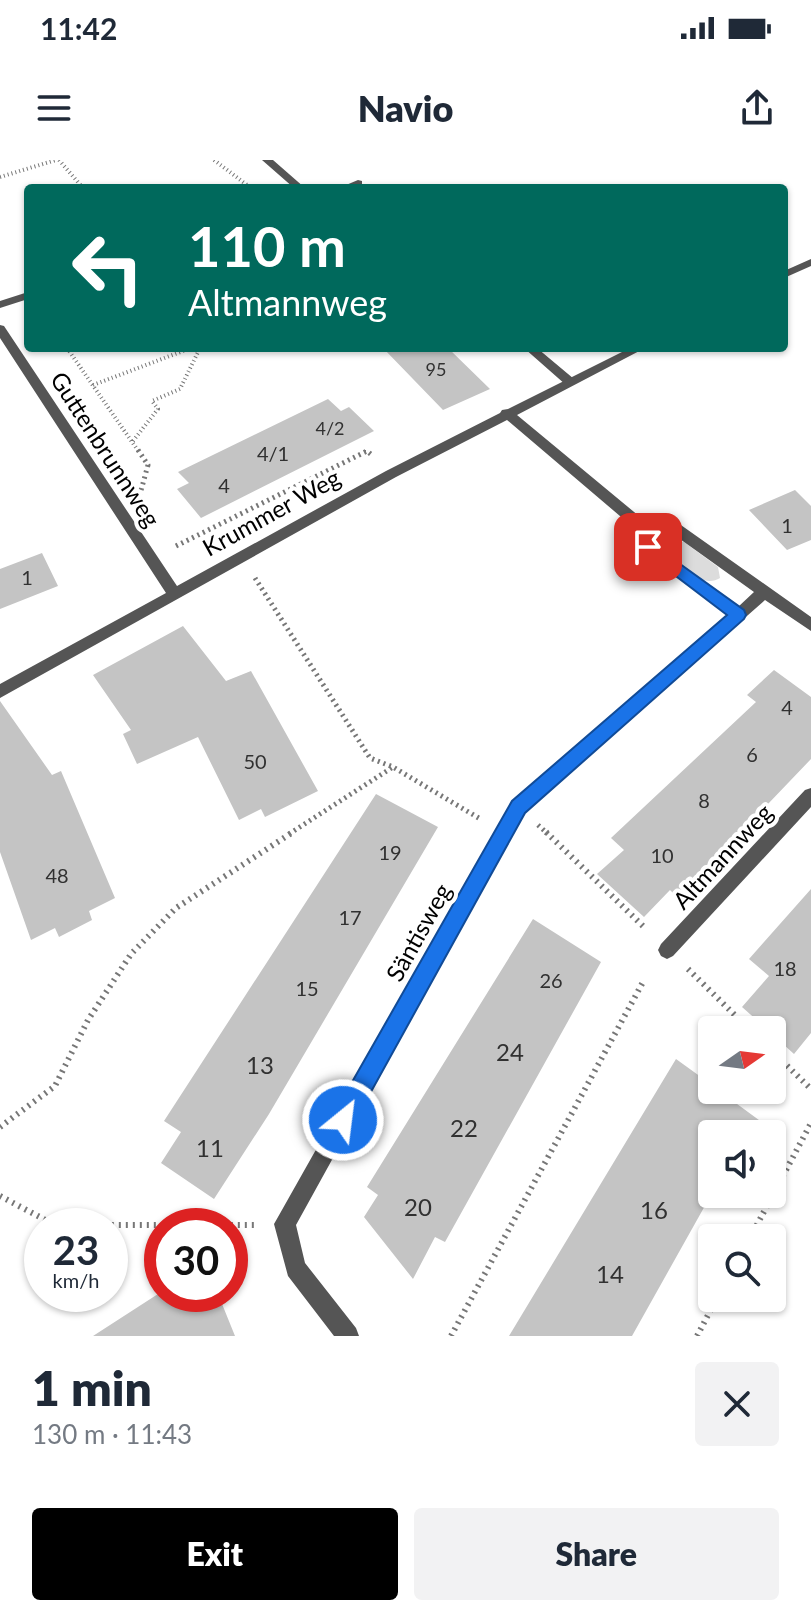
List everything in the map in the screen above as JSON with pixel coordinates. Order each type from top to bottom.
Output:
[{"type":"street","points":[[267,160],[295,184]]},
{"type":"street","points":[[788,273],[811,262]]},
{"type":"street","points":[[0,305],[24,296]]},
{"type":"street","name":"Guttenbrunnweg","points":[[0,329],[174,593]]},
{"type":"street","points":[[535,352],[570,382]]},
{"type":"street","name":"Krummer Weg","points":[[0,692],[391,474],[631,352]]},
{"type":"street","points":[[506,413],[656,538]]},
{"type":"street","points":[[764,592],[738,615],[648,547],[673,527],[811,625]]},
{"type":"street","name":"Säntisweg","points":[[285,1224],[518,807],[738,615]]},
{"type":"street","name":"Altmannweg","points":[[667,950],[811,795]]},
{"type":"street","points":[[285,1224],[296,1268],[348,1336]]},
{"type":"path","points":[[0,177],[57,160],[79,184]]},
{"type":"path","points":[[214,160],[246,184]]},
{"type":"path","points":[[70,352],[148,465],[139,495]]},
{"type":"path","points":[[93,385],[180,352]]},
{"type":"path","points":[[133,441],[158,409],[152,401],[180,389],[198,352]]},
{"type":"path","points":[[173,547],[367,451],[391,474]]},
{"type":"path","points":[[241,557],[370,758],[393,767],[504,833]]},
{"type":"path","points":[[0,1127],[55,1086],[88,1020],[131,954],[176,908],[393,767]]},
{"type":"path","points":[[518,807],[735,1016]]},
{"type":"path","points":[[451,1336],[643,982]]},
{"type":"path","points":[[786,1065],[811,1089]]},
{"type":"path","points":[[757,1224],[811,1123]]},
{"type":"path","points":[[0,1196],[55,1225],[285,1224]]},
{"type":"path","points":[[697,1336],[710,1312]]},
{"type":"shaded area","points":[[684,542],[718,567],[720,578],[714,581],[700,579],[670,556],[668,551],[673,543]]},
{"type":"building","points":[[387,352],[452,352],[490,389],[443,410]]},
{"type":"building","points":[[328,399],[341,411],[349,407],[374,431],[201,518],[177,489],[189,483],[178,472]]},
{"type":"building","points":[[795,490],[811,506],[811,540],[787,550],[749,510]]},
{"type":"building","points":[[42,553],[58,586],[0,609],[0,569]]},
{"type":"building","points":[[183,626],[226,681],[251,671],[318,791],[265,817],[261,809],[239,820],[198,737],[137,764],[123,734],[131,730],[93,675]]},
{"type":"building","points":[[774,670],[811,697],[811,759],[678,898],[670,890],[644,917],[597,874],[624,850],[611,838],[756,702],[747,695]]},
{"type":"building","points":[[0,701],[52,775],[61,771],[115,898],[89,911],[92,920],[59,937],[55,928],[31,940],[0,852]]},
{"type":"building","points":[[376,794],[438,827],[269,1114],[214,1199],[161,1163],[181,1132],[164,1121]]},
{"type":"building","points":[[811,889],[811,1033],[794,1054],[786,1047],[786,1016],[752,1016],[742,1007],[769,976],[749,959]]},
{"type":"building","points":[[533,919],[601,962],[445,1242],[435,1237],[413,1279],[364,1217],[378,1195],[367,1187]]},
{"type":"building","points":[[676,1059],[698,1075],[698,1104],[737,1104],[759,1120],[698,1120],[698,1208],[704,1208],[632,1336],[509,1336]]},
{"type":"building","points":[[144,1303],[144,1312],[225,1312],[235,1336],[93,1336]]},
{"type":"route","points":[[343,1120],[518,807],[738,615],[648,547]]}]
